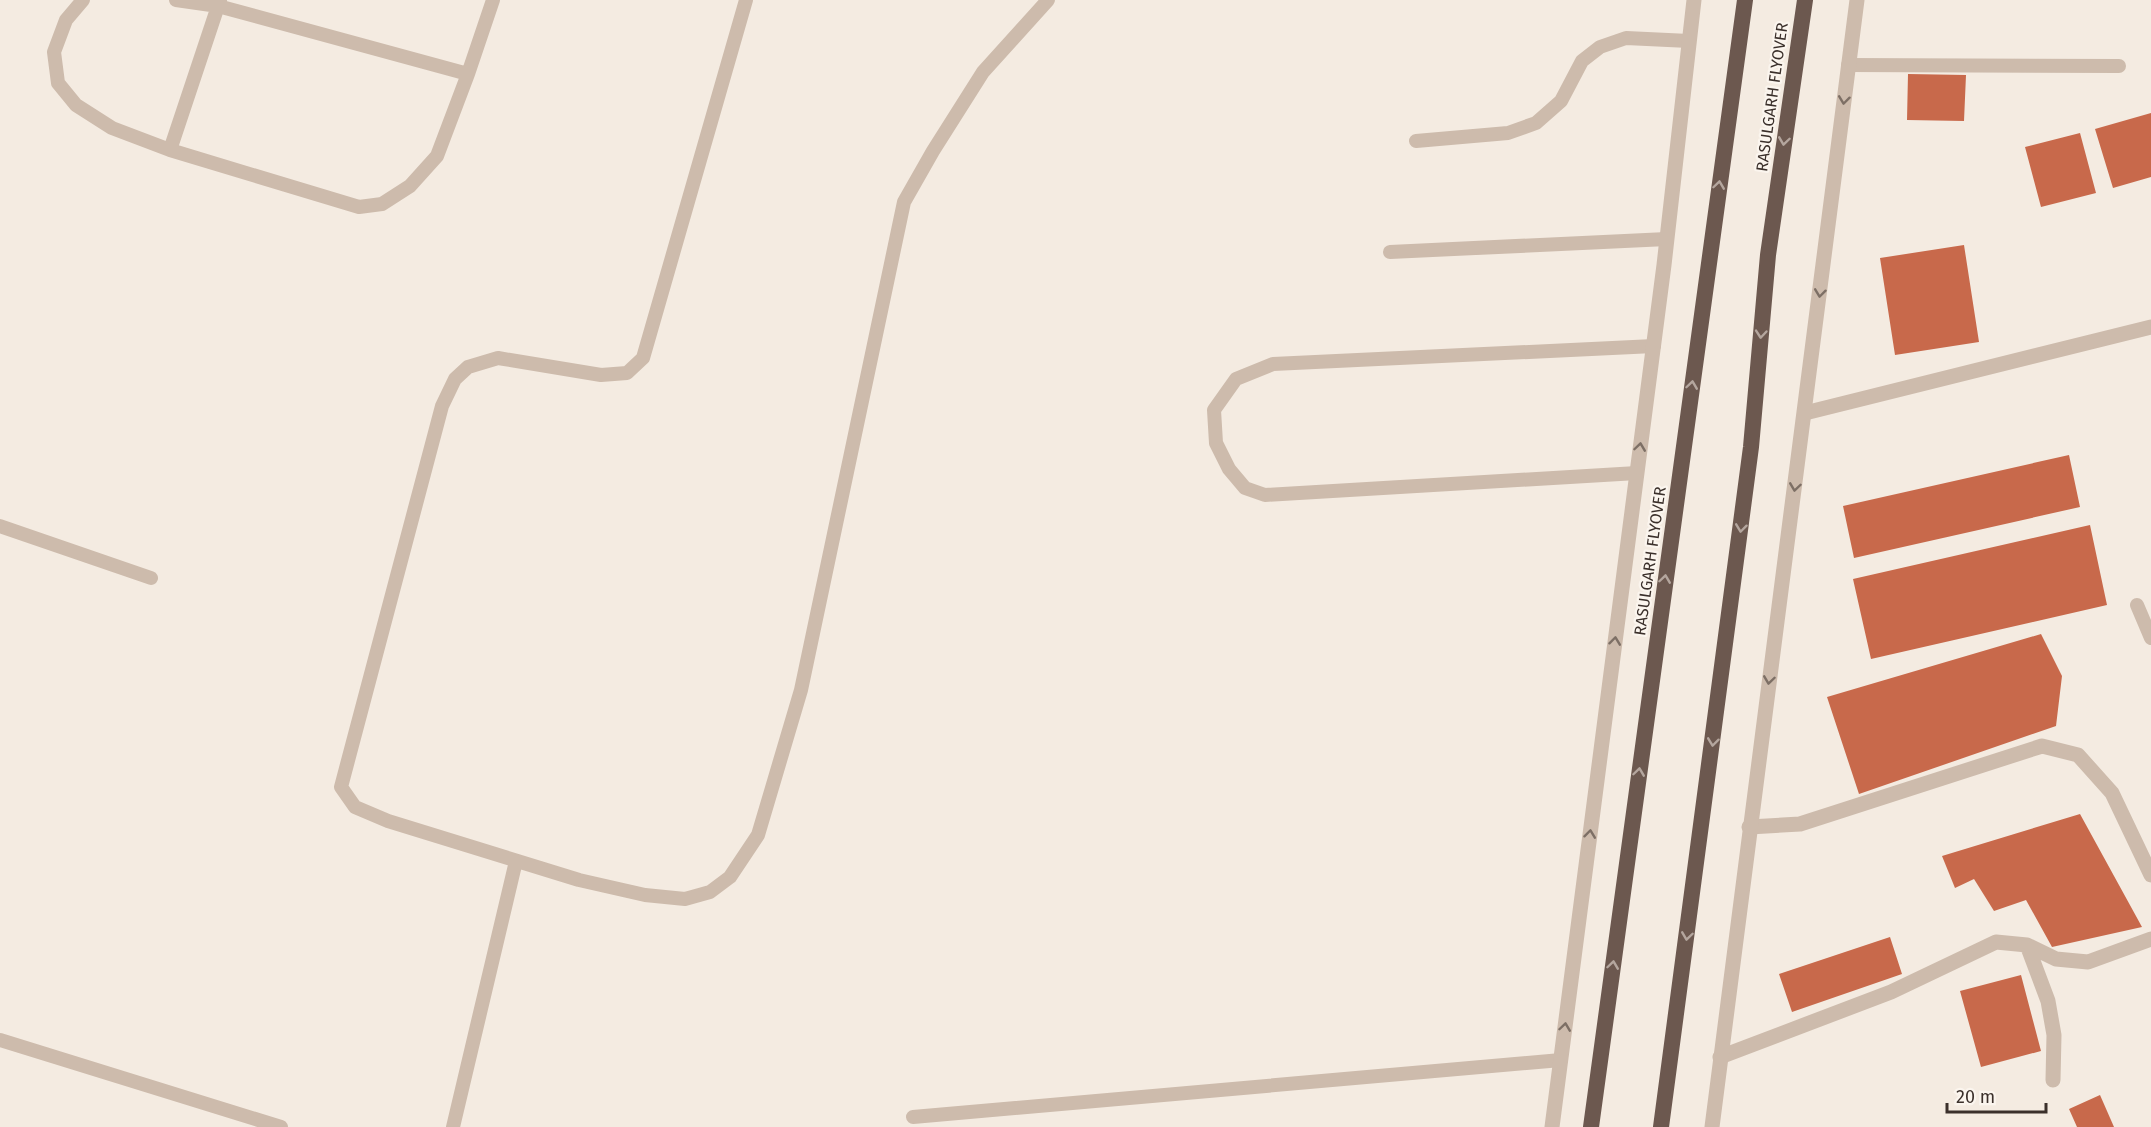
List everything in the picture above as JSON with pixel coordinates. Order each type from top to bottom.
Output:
[{"type":"highway","name":"RASULGARH FLYOVER","points":[[1591,1127],[1745,0]]},
{"type":"highway","name":"RASULGARH FLYOVER","points":[[1661,1127],[1751,447],[1768,255],[1805,0]]},
{"type":"street","points":[[1552,1127],[1654,346],[1694,0]]},
{"type":"street","points":[[1712,1127],[1857,0]]},
{"type":"street","points":[[1805,413],[2151,327]]},
{"type":"street","points":[[1749,827],[1800,824],[2042,746],[2078,756],[2112,793],[2151,875]]},
{"type":"street","points":[[1720,1057],[1891,992],[1996,942],[2027,945],[2056,959],[2088,962],[2151,939]]},
{"type":"street","points":[[2027,945],[2048,1001],[2054,1035],[2053,1080]]},
{"type":"lane","points":[[83,0],[66,20],[54,52],[58,83],[76,105],[112,128],[170,150],[359,207],[382,204],[411,186],[437,156],[468,75],[493,0]]},
{"type":"lane","points":[[176,0],[219,3],[468,75]]},
{"type":"lane","points":[[746,0],[643,358],[627,373],[601,375],[498,358],[468,367],[455,379],[442,406],[341,788],[355,807],[388,822],[579,880],[645,895],[685,898],[710,892],[730,877],[758,835],[801,690],[904,202],[983,72],[1048,0]]},
{"type":"lane","points":[[170,150],[219,3]]},
{"type":"lane","points":[[1416,141],[1508,133],[1536,123],[1561,101],[1582,61],[1600,47],[1626,38],[1689,41]]},
{"type":"lane","points":[[1848,65],[2119,66]]},
{"type":"lane","points":[[1390,252],[1667,239]]},
{"type":"lane","points":[[1637,473],[1265,495],[1245,488],[1228,469],[1216,443],[1215,410],[1236,379],[1273,364],[1654,346]]},
{"type":"lane","points":[[0,526],[151,578]]},
{"type":"lane","points":[[2137,605],[2151,638]]},
{"type":"lane","points":[[453,1127],[516,861]]},
{"type":"lane","points":[[0,1040],[281,1127]]},
{"type":"lane","points":[[913,1117],[1561,1060]]},
{"type":"building","points":[[1908,74],[1966,75],[1964,121],[1907,120]]},
{"type":"building","points":[[2151,113],[2151,177],[2113,188],[2095,129]]},
{"type":"building","points":[[2080,133],[2096,193],[2041,207],[2025,147]]},
{"type":"building","points":[[1964,245],[1979,342],[1895,355],[1880,258]]},
{"type":"building","points":[[2069,455],[2080,507],[1854,558],[1843,506]]},
{"type":"building","points":[[2090,525],[2107,605],[1871,659],[1853,579]]},
{"type":"building","points":[[2041,634],[2062,676],[2056,726],[1859,794],[1827,697]]},
{"type":"building","points":[[2080,814],[2142,927],[2052,947],[2026,900],[1994,911],[1974,879],[1955,888],[1942,856]]},
{"type":"building","points":[[1890,937],[1902,974],[1792,1012],[1779,974]]},
{"type":"building","points":[[2021,975],[2041,1051],[1981,1067],[1960,991]]},
{"type":"building","points":[[2100,1095],[2114,1127],[2077,1127],[2069,1109]]}]
